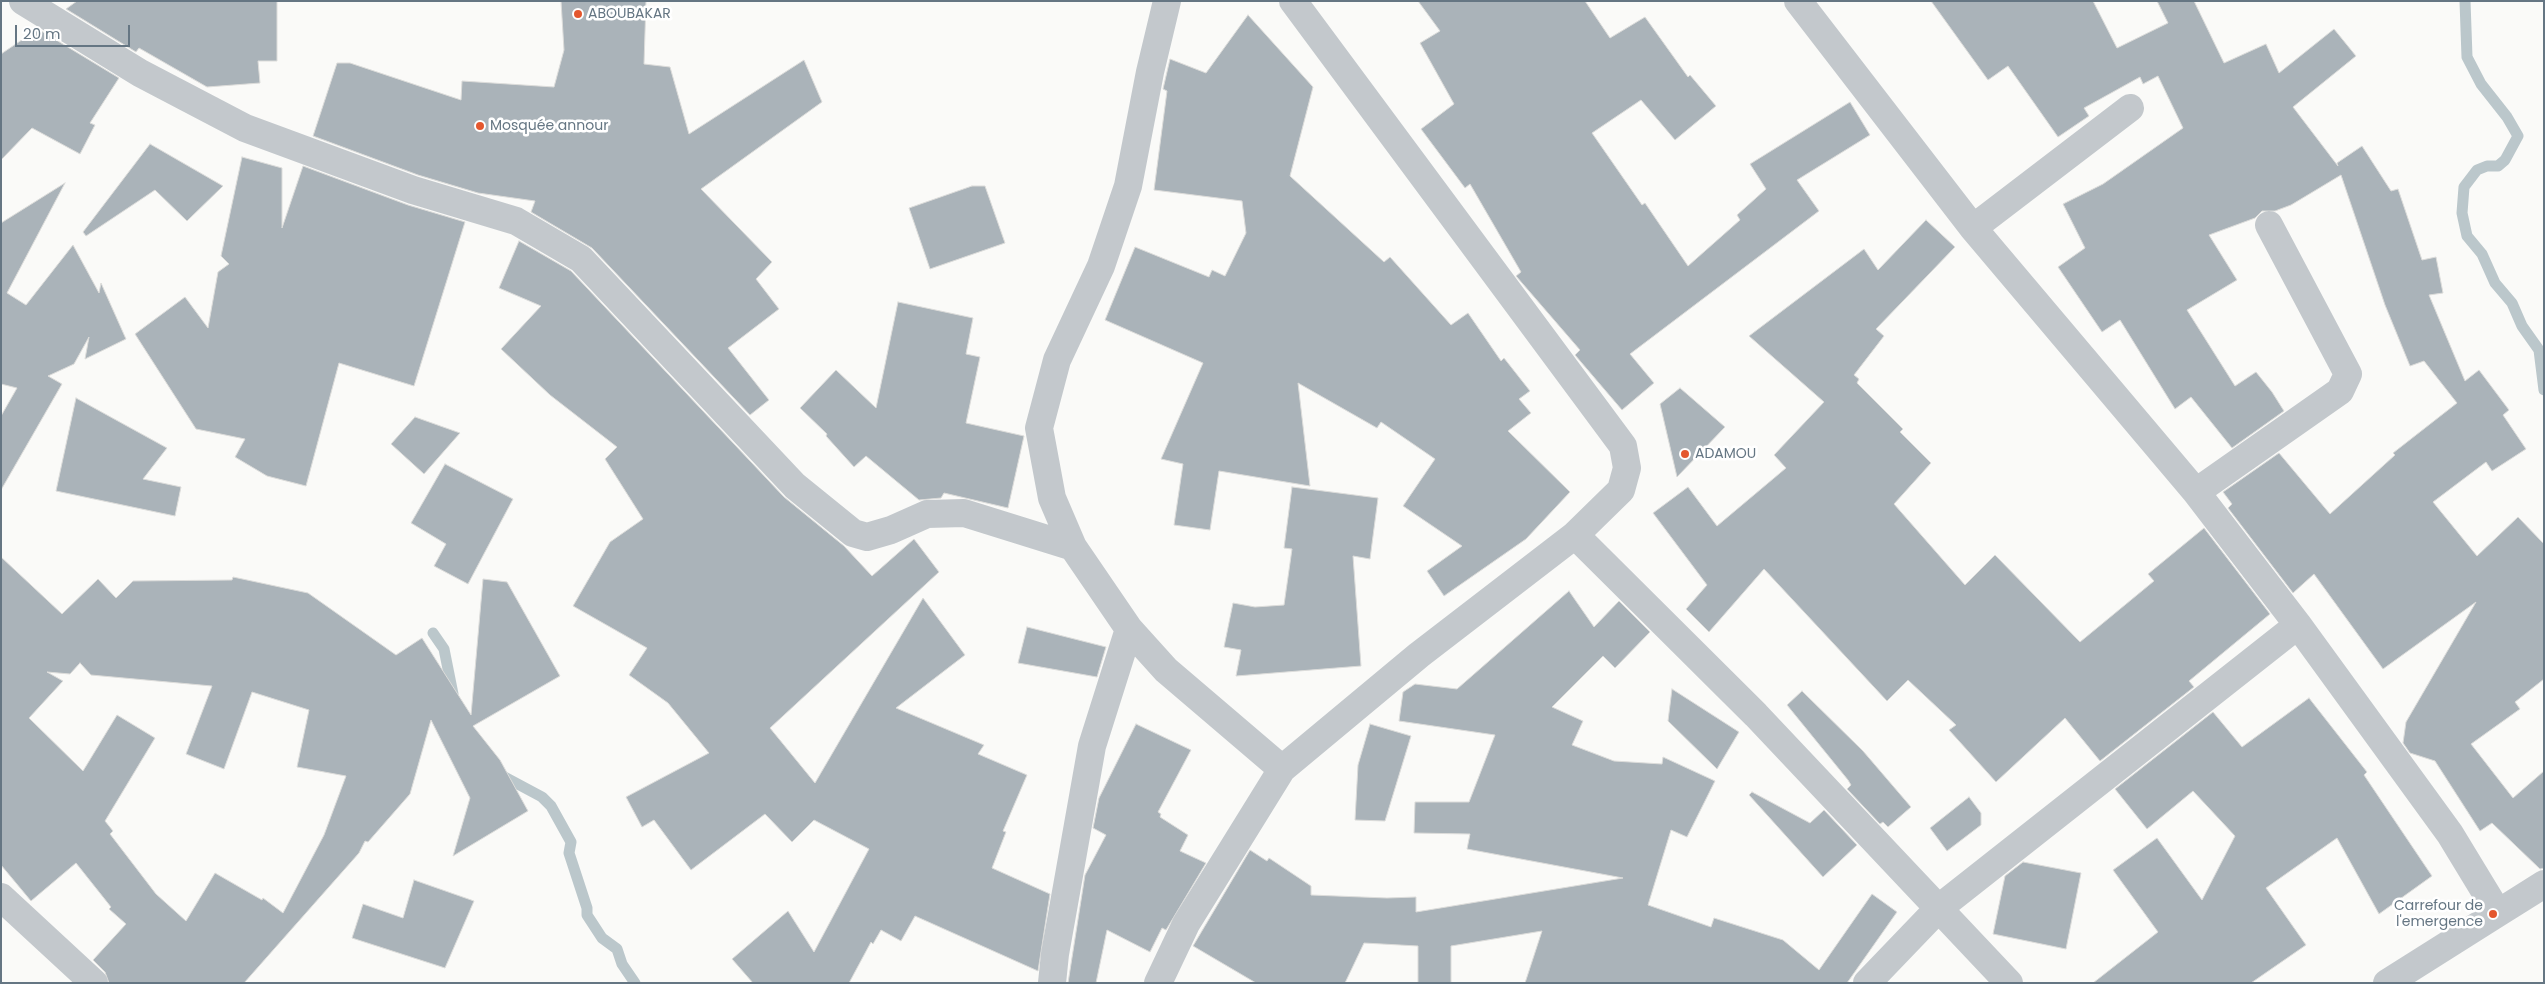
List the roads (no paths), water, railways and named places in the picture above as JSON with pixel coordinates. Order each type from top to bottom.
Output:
[{"type":"street","points":[[23,1],[140,73],[245,128],[413,190],[516,220],[580,259],[795,486],[852,533],[867,537],[891,530],[927,514],[964,513],[1073,547]]},
{"type":"street","points":[[1167,1],[1150,72],[1128,186],[1101,266],[1057,360],[1039,428],[1052,498],[1073,547],[1129,629],[1166,670],[1282,769]]},
{"type":"street","points":[[1158,983],[1186,924],[1282,769],[1419,654],[1575,535],[1621,490],[1628,468],[1623,446],[1292,1]]},
{"type":"street","points":[[1798,1],[1973,228],[2196,492],[2298,626],[2450,834],[2498,913]]},
{"type":"street","points":[[1973,228],[2130,108]]},
{"type":"street","points":[[2196,492],[2340,391],[2348,374],[2269,224]]},
{"type":"street","points":[[1575,535],[1756,715],[2009,983]]},
{"type":"street","points":[[1867,983],[1939,908],[2298,626]]},
{"type":"street","points":[[1052,983],[1054,954],[1092,746],[1129,629]]},
{"type":"street","points":[[2400,979],[2544,884]]},
{"type":"street","points":[[1,897],[94,983]]},
{"type":"waterway","points":[[2465,1],[2467,57],[2481,84],[2507,117],[2518,136],[2505,160],[2498,166],[2487,166],[2477,170],[2464,187],[2462,213],[2467,236],[2482,254],[2495,283],[2512,303],[2522,326],[2539,350],[2544,390]]},
{"type":"waterway","points":[[433,633],[444,649],[453,694]]},
{"type":"waterway","points":[[499,774],[542,797],[551,806],[571,842],[569,853],[587,908],[587,915],[602,938],[617,949],[622,964],[635,983]]},
{"type":"place","name":"ABOUBAKAR","points":[[578,14]]},
{"type":"place","name":"Mosquée annour","points":[[480,126]]},
{"type":"place","name":"ADAMOU","points":[[1685,454]]},
{"type":"place","name":"Carrefour de l'emergence","points":[[2493,914]]}]
